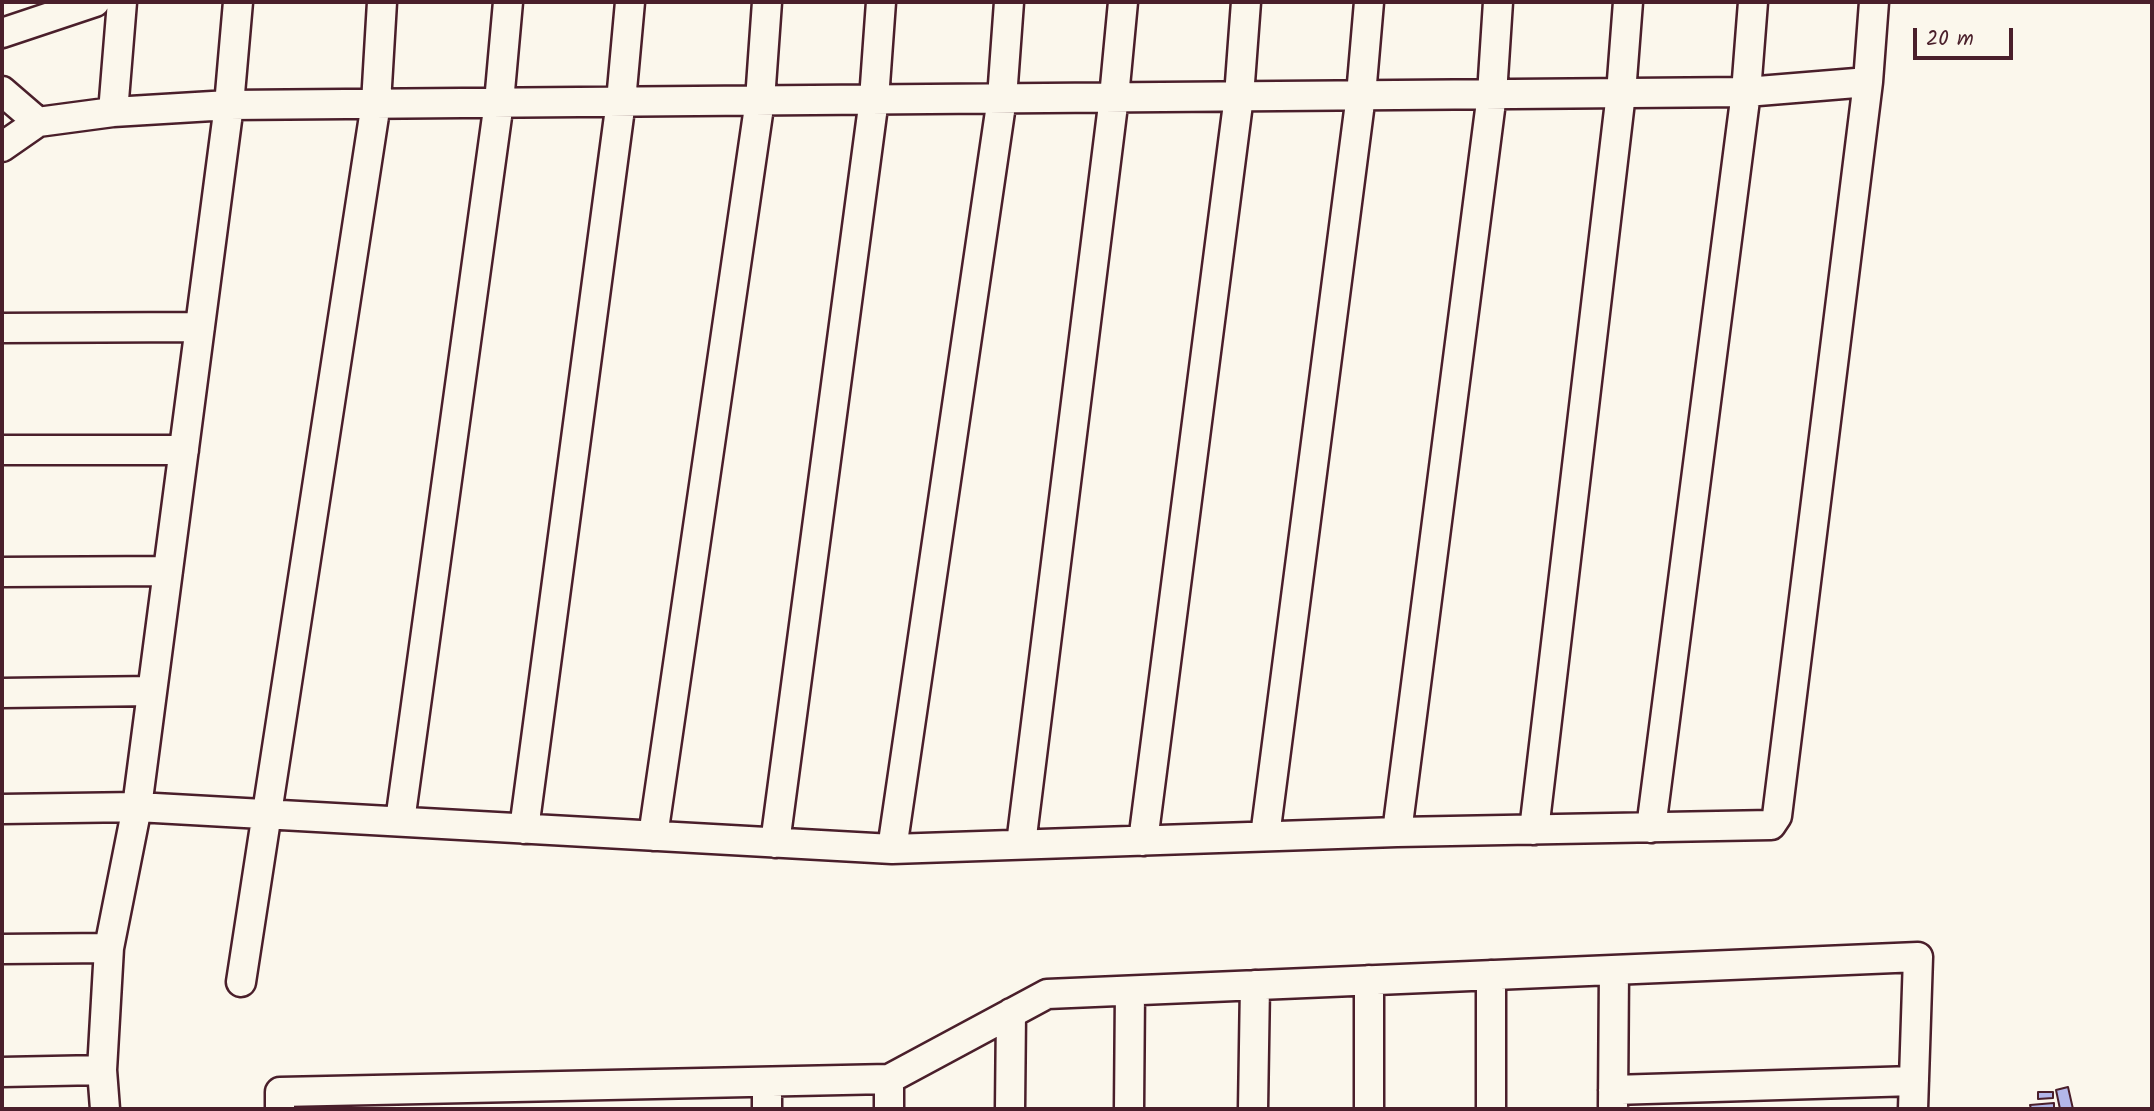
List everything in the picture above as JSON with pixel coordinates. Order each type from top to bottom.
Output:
[{"type":"street","points":[[2,33],[95,2]]},
{"type":"street","points":[[113,112],[122,2]]},
{"type":"street","points":[[105,1109],[102,1070],[109,948],[137,807],[229,105],[239,2]]},
{"type":"street","points":[[242,982],[376,103],[382,2]]},
{"type":"street","points":[[400,821],[499,102],[508,2]]},
{"type":"street","points":[[524,829],[621,101],[630,2]]},
{"type":"street","points":[[653,836],[760,100],[767,2]]},
{"type":"street","points":[[775,843],[874,99],[881,2]]},
{"type":"street","points":[[892,849],[1002,98],[1009,2]]},
{"type":"street","points":[[1021,845],[1114,97],[1123,2]]},
{"type":"street","points":[[1143,841],[1239,96],[1246,2]]},
{"type":"street","points":[[1265,836],[1362,95],[1369,2]]},
{"type":"street","points":[[1396,832],[1492,94],[1498,2]]},
{"type":"street","points":[[1534,830],[1621,93],[1628,2]]},
{"type":"street","points":[[1651,828],[1746,92],[1753,2]]},
{"type":"street","points":[[2,809],[137,807],[892,849],[1396,832],[1771,825],[1777,816],[1868,82],[1874,2]]},
{"type":"street","points":[[2,147],[38,122],[113,112],[229,105],[1746,92],[1868,82]]},
{"type":"street","points":[[2,91],[38,122]]},
{"type":"street","points":[[2,328],[200,327]]},
{"type":"street","points":[[2,450],[184,450]]},
{"type":"street","points":[[2,572],[168,571]]},
{"type":"street","points":[[2,692],[152,691]]},
{"type":"street","points":[[2,949],[109,948]]},
{"type":"street","points":[[280,1109],[280,1092],[404,1099],[767,1096],[889,1079],[1046,994],[1918,957],[1913,1109]]},
{"type":"street","points":[[1614,970],[1613,1100],[1914,1081]]},
{"type":"street","points":[[1491,975],[1491,1109]]},
{"type":"street","points":[[1369,980],[1369,1109]]},
{"type":"street","points":[[1253,1109],[1255,985]]},
{"type":"street","points":[[1129,1109],[1130,991]]},
{"type":"street","points":[[1010,1109],[1011,1013]]},
{"type":"street","points":[[2,1072],[102,1070]]},
{"type":"street","points":[[889,1079],[889,1109]]},
{"type":"building","points":[[2068,1087],[2073,1109],[2060,1109],[2056,1090]]},
{"type":"building","points":[[2038,1092],[2053,1092],[2053,1098],[2038,1099]]},
{"type":"building","points":[[2054,1103],[2054,1109],[2031,1109],[2030,1105]]}]
